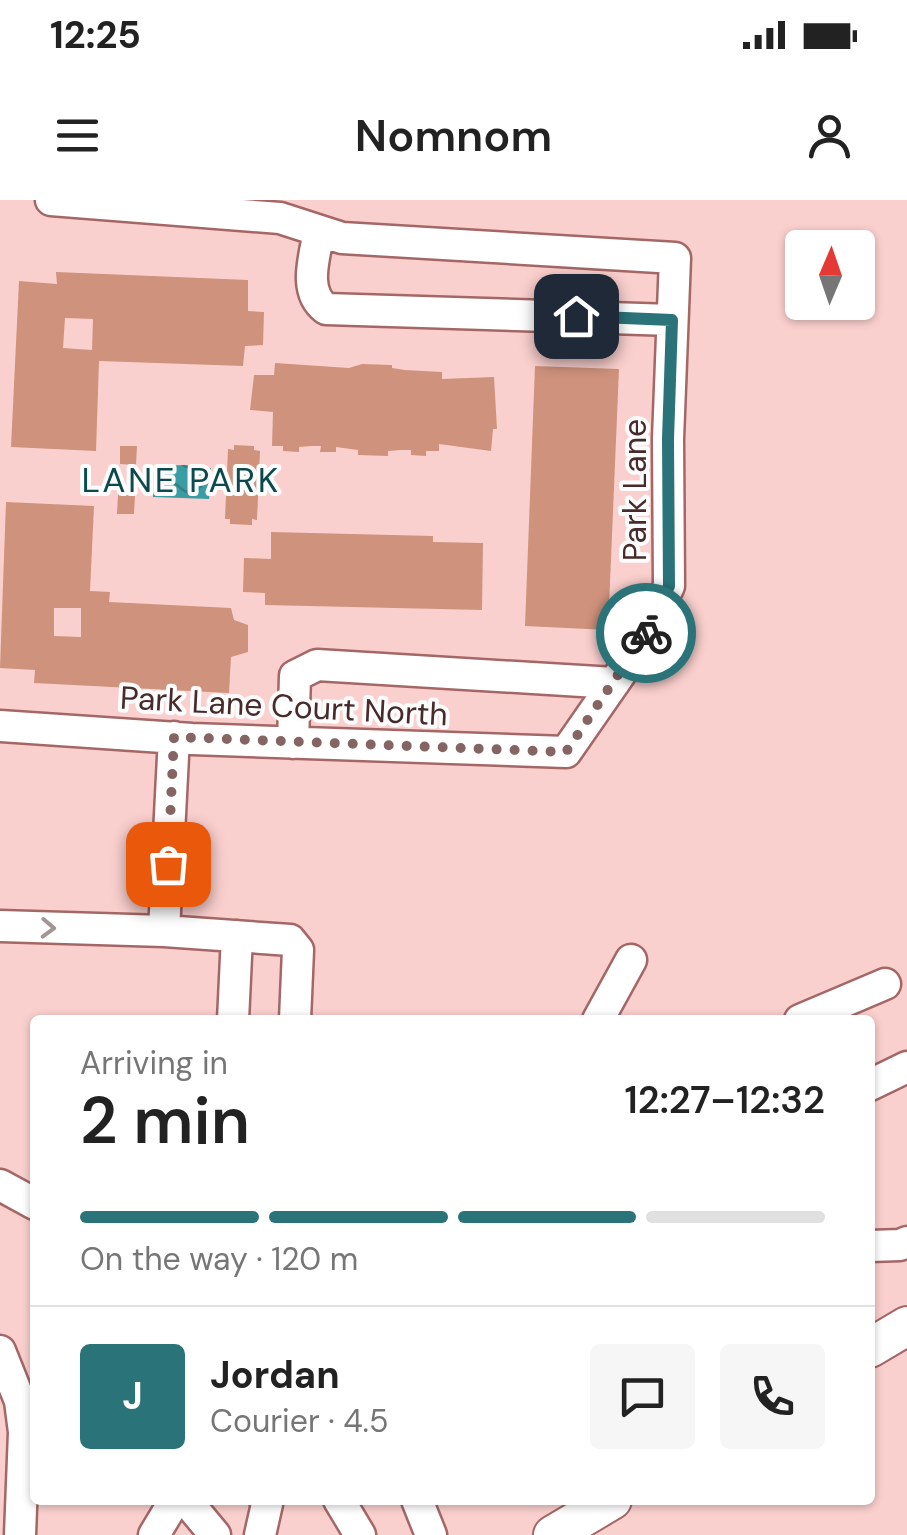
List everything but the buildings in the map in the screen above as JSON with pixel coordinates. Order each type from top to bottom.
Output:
[{"type":"main road","points":[[875,1345],[907,1326]]},
{"type":"main road","points":[[553,1535],[604,1505]]},
{"type":"street","points":[[51,200],[280,218],[319,230],[312,290],[315,301],[326,309],[672,320]]},
{"type":"street","name":"Park Lane","points":[[319,230],[342,238],[675,258],[668,439],[669,586],[641,644],[566,752]]},
{"type":"street","points":[[293,743],[295,676],[317,665],[614,683]]},
{"type":"street","name":"Park Lane Court North","points":[[0,726],[293,743],[566,752]]},
{"type":"street","points":[[164,931],[174,737]]},
{"type":"street","points":[[0,926],[290,940],[298,950],[296,1015]]},
{"type":"street","points":[[233,1015],[236,936]]},
{"type":"street","points":[[601,1015],[631,960]]},
{"type":"street","points":[[812,1015],[885,984]]},
{"type":"street","points":[[875,1083],[907,1067]]},
{"type":"street","points":[[0,1184],[30,1201]]},
{"type":"street","points":[[875,1246],[900,1246],[907,1242]]},
{"type":"street","points":[[0,1351],[20,1400],[12,1431],[30,1481],[20,1535]]},
{"type":"street","points":[[154,1535],[172,1505]]},
{"type":"street","points":[[190,1505],[215,1535]]},
{"type":"street","points":[[260,1535],[267,1505]]},
{"type":"street","points":[[342,1505],[360,1535]]},
{"type":"street","points":[[419,1505],[431,1535]]},
{"type":"water","points":[[155,466],[211,468],[213,492],[209,499],[153,497],[149,473],[154,472]]},
{"type":"way so far","points":[[168,864],[174,737],[566,752],[646,633]]},
{"type":"district","name":"LANE PARK","points":[[181,480]]},
{"type":"route","points":[[576,316],[672,320],[669,586],[646,633]]}]
